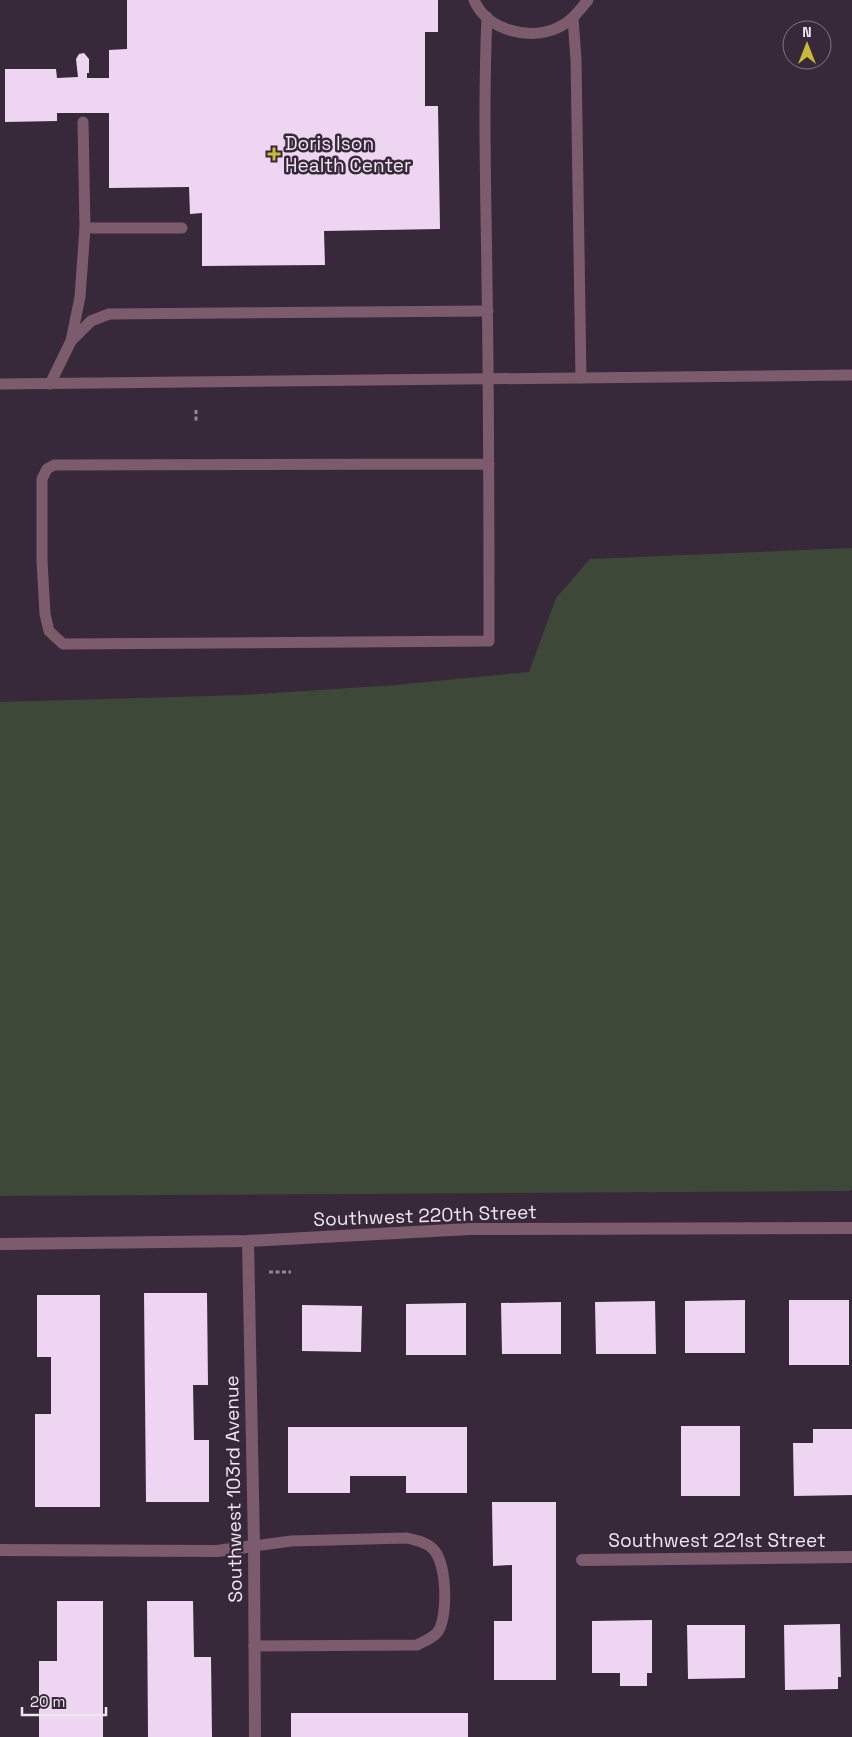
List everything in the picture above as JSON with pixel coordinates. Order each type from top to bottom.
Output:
[{"type":"street","name":"Southwest 220th Street","points":[[0,1244],[248,1241],[469,1229],[852,1228]]},
{"type":"street","name":"Southwest 103rd Avenue","points":[[248,1241],[254,1546],[255,1737]]},
{"type":"street","points":[[0,1550],[217,1551],[254,1546]]},
{"type":"street","name":"Southwest 221st Street","points":[[582,1560],[852,1557]]},
{"type":"lane","points":[[474,0],[487,17],[502,28],[520,33],[539,34],[557,28],[573,19],[589,0]]},
{"type":"lane","points":[[487,17],[485,60],[488,311],[489,464],[489,641],[63,644],[49,631],[45,614],[43,579],[42,479],[47,469],[54,465],[489,464]]},
{"type":"lane","points":[[573,19],[576,58],[581,378]]},
{"type":"lane","points":[[50,384],[71,341],[80,297],[85,228],[83,122]]},
{"type":"lane","points":[[85,228],[182,228]]},
{"type":"lane","points":[[71,341],[92,321],[109,314],[488,311]]},
{"type":"lane","points":[[0,384],[852,375]]},
{"type":"lane","points":[[254,1546],[291,1541],[407,1538],[422,1542],[433,1548],[442,1563],[444,1614],[439,1631],[430,1639],[417,1644],[254,1646]]},
{"type":"path","points":[[196,410],[196,423]]},
{"type":"path","points":[[267,1272],[291,1272]]},
{"type":"green space","points":[[852,548],[852,1189],[850,1191],[0,1196],[0,702],[244,695],[396,685],[529,672],[556,598],[590,559]]},
{"type":"building","name":"Doris Ison Health Center","points":[[127,0],[438,0],[438,32],[425,32],[425,106],[438,106],[440,229],[324,231],[325,265],[202,266],[202,213],[190,214],[189,187],[109,188],[109,113],[57,113],[57,121],[5,122],[5,69],[56,69],[57,78],[78,77],[76,59],[79,54],[84,53],[89,59],[87,78],[109,78],[109,50],[127,49]]},
{"type":"building","points":[[144,1293],[207,1293],[208,1385],[193,1385],[194,1440],[209,1440],[209,1502],[146,1502]]},
{"type":"building","points":[[37,1295],[100,1295],[100,1507],[35,1507],[35,1414],[51,1414],[51,1357],[37,1357]]},
{"type":"building","points":[[745,1300],[745,1353],[685,1353],[685,1301]]},
{"type":"building","points":[[789,1300],[849,1300],[849,1365],[789,1365]]},
{"type":"building","points":[[655,1301],[656,1354],[596,1354],[595,1302]]},
{"type":"building","points":[[561,1302],[561,1354],[502,1354],[501,1303]]},
{"type":"building","points":[[466,1303],[466,1355],[406,1355],[406,1304]]},
{"type":"building","points":[[302,1305],[362,1306],[361,1352],[302,1351]]},
{"type":"building","points":[[681,1426],[740,1426],[740,1496],[681,1496]]},
{"type":"building","points":[[288,1427],[467,1427],[467,1493],[406,1493],[406,1476],[350,1476],[350,1493],[288,1493]]},
{"type":"building","points":[[813,1429],[852,1429],[852,1495],[794,1496],[793,1443],[813,1443]]},
{"type":"building","points":[[492,1502],[556,1502],[556,1680],[494,1680],[494,1621],[512,1621],[512,1565],[493,1566]]},
{"type":"building","points":[[57,1601],[103,1601],[103,1737],[39,1737],[39,1661],[57,1661]]},
{"type":"building","points":[[147,1601],[193,1601],[194,1657],[211,1657],[212,1737],[148,1737]]},
{"type":"building","points":[[652,1620],[652,1673],[647,1673],[647,1686],[620,1686],[620,1673],[592,1673],[592,1621]]},
{"type":"building","points":[[840,1624],[841,1677],[838,1677],[838,1689],[785,1690],[784,1625]]},
{"type":"building","points":[[687,1625],[745,1625],[745,1678],[688,1679]]},
{"type":"building","points":[[291,1713],[468,1713],[468,1737],[291,1737]]},
{"type":"place","name":"Doris Ison Health Center","points":[[274,154]]}]
